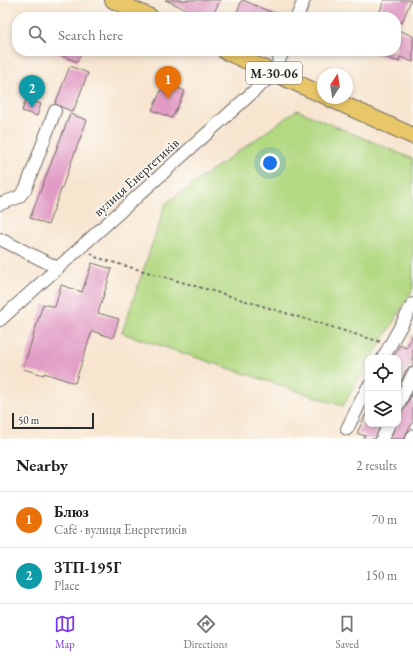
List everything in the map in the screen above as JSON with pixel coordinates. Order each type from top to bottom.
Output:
[{"type":"main road","points":[[113,0],[139,12]]},
{"type":"main road","name":"М-30-06","points":[[236,56],[317,92]]},
{"type":"main road","points":[[342,104],[413,136]]},
{"type":"street","points":[[299,12],[304,0]]},
{"type":"street","name":"вулиця Енергетиків","points":[[0,320],[274,73],[281,56]]},
{"type":"street","points":[[0,204],[19,197],[26,188],[55,111]]},
{"type":"street","points":[[0,239],[58,268]]},
{"type":"street","points":[[384,355],[413,304]]},
{"type":"street","points":[[401,399],[413,374]]},
{"type":"street","points":[[347,429],[366,391]]},
{"type":"street","points":[[382,439],[388,427]]},
{"type":"path","points":[[84,244],[95,257],[390,344]]},
{"type":"green space","points":[[297,110],[413,159],[413,289],[374,355],[365,355],[365,369],[343,406],[122,333],[166,203]]},
{"type":"building","points":[[165,0],[220,0],[214,12],[193,12]]},
{"type":"building","points":[[243,0],[271,12],[237,12]]},
{"type":"building","points":[[384,0],[411,0],[402,23],[401,12],[380,12]]},
{"type":"building","points":[[401,31],[413,36],[413,62],[400,57],[399,62],[382,56],[401,56]]},
{"type":"building","points":[[63,56],[80,56],[77,62]]},
{"type":"building","points":[[70,66],[88,73],[73,112],[55,104]]},
{"type":"building","points":[[165,82],[185,91],[172,118],[152,110]]},
{"type":"building","points":[[26,99],[41,104],[37,116],[22,111]]},
{"type":"building","points":[[70,114],[87,120],[48,225],[30,218]]},
{"type":"building","points":[[92,263],[112,269],[98,313],[119,319],[113,338],[92,331],[75,383],[44,373],[44,375],[23,369],[43,304],[55,307],[61,285],[82,292]]},
{"type":"building","points":[[413,334],[413,367],[406,370],[401,381],[401,355],[395,355],[400,345],[406,348]]},
{"type":"building","points":[[413,391],[413,422],[406,434],[405,439],[390,439],[395,427],[401,427],[401,411],[405,409]]},
{"type":"building","points":[[365,416],[365,427],[380,427],[375,439],[363,439],[365,436],[357,433]]},
{"type":"place","name":"Блюз","points":[[168,99]]},
{"type":"place","name":"ЗТП-195Г","points":[[32,108]]}]
